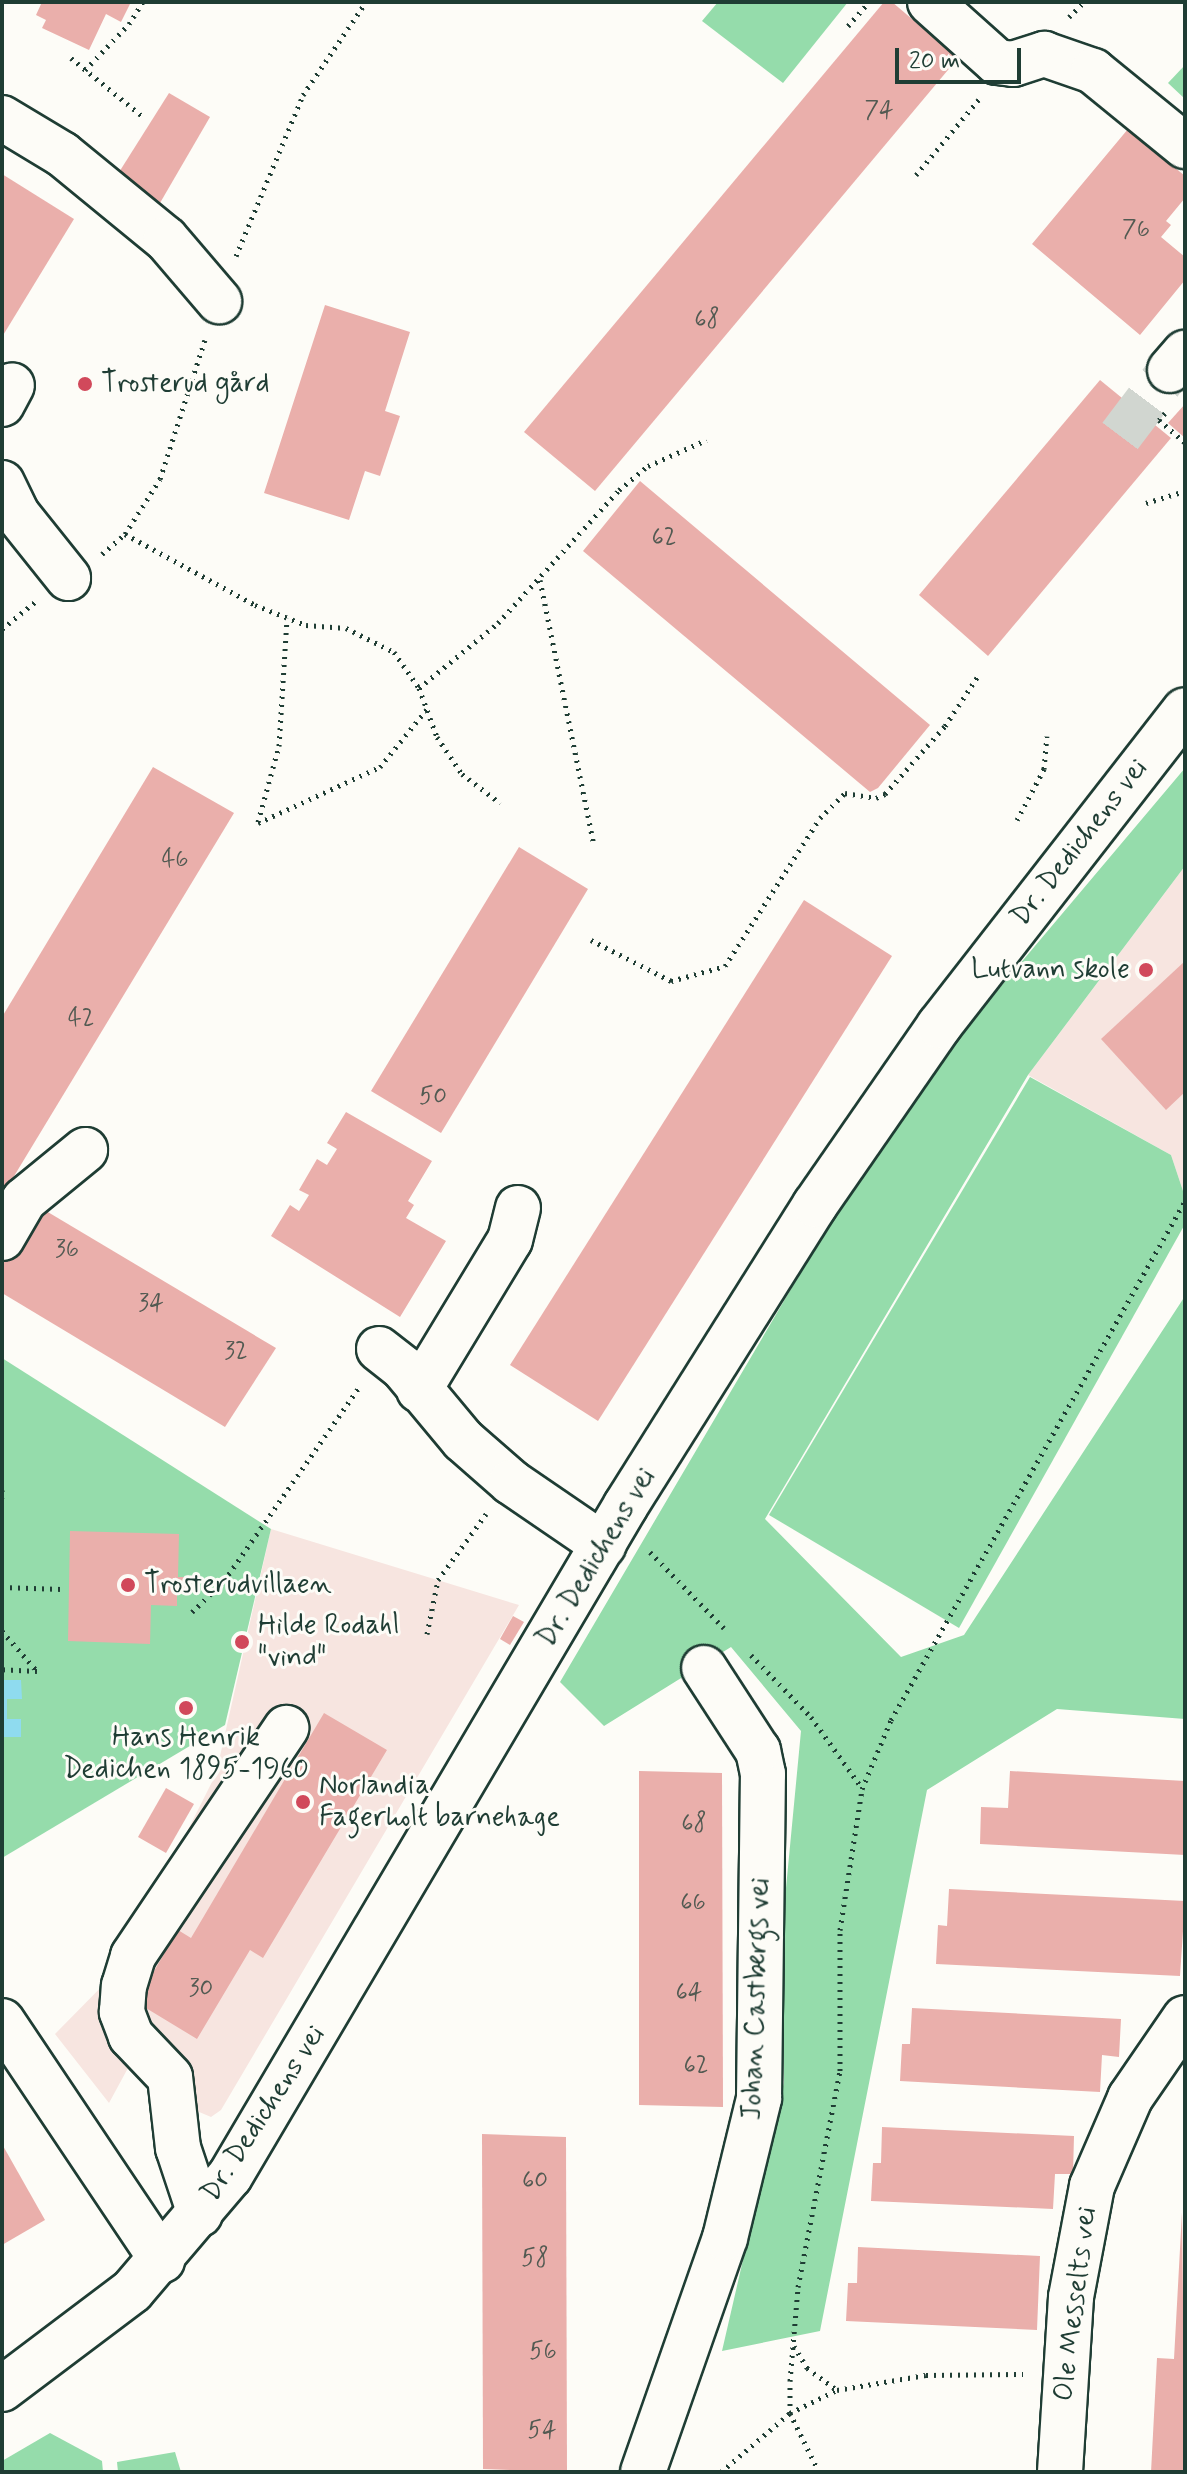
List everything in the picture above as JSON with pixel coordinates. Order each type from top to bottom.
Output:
[{"type":"street","points":[[930,2],[997,62],[1013,64],[1044,54],[1093,71],[1185,146]]},
{"type":"street","points":[[2,118],[62,154],[166,239],[219,301]]},
{"type":"street","points":[[2,483],[17,514],[68,578]]},
{"type":"street","name":"Dr. Dedichens vei","points":[[2,2389],[86,2329],[162,2260],[200,2214],[264,2125],[603,1545],[878,1111],[1006,936],[1185,710]]},
{"type":"street","points":[[2,1238],[24,1200],[85,1150]]},
{"type":"street","points":[[419,1390],[510,1240],[518,1208]]},
{"type":"street","points":[[385,1353],[463,1440],[511,1482],[603,1545]]},
{"type":"street","name":"Johan Castbergs vei","points":[[643,2472],[725,2238],[759,2098],[763,1774],[758,1751],[704,1668]]},
{"type":"street","points":[[200,2214],[178,2148],[170,2077],[131,2036],[122,2012],[124,1986],[133,1956],[286,1728]]},
{"type":"street","name":"Ole Messelts vei","points":[[1060,2472],[1076,2252],[1092,2186],[1130,2098],[1185,2018]]},
{"type":"street","points":[[2,2021],[162,2260]]},
{"type":"path","points":[[85,70],[129,24],[143,2]]},
{"type":"path","points":[[2,629],[125,534],[160,479],[219,301],[303,95],[366,2]]},
{"type":"path","points":[[848,26],[869,2]]},
{"type":"path","points":[[71,58],[142,116]]},
{"type":"path","points":[[916,175],[975,108]]},
{"type":"path","points":[[1176,375],[1159,420],[1185,443]]},
{"type":"path","points":[[419,688],[498,623],[619,490],[648,466],[706,440]]},
{"type":"path","points":[[1146,503],[1185,491]]},
{"type":"path","points":[[125,534],[287,618],[346,628],[394,652],[419,688],[437,737],[462,774],[500,803]]},
{"type":"path","points":[[540,579],[594,845]]},
{"type":"path","points":[[287,618],[279,746],[258,823],[380,767],[427,709]]},
{"type":"path","points":[[591,940],[671,981],[725,966],[820,818],[845,793],[876,798],[885,794],[945,726],[978,676]]},
{"type":"path","points":[[1017,820],[1044,769],[1047,736]]},
{"type":"path","points":[[819,2472],[790,2413],[793,2344],[798,2287],[840,2071],[840,1930],[862,1789],[891,1720],[1185,1201]]},
{"type":"path","points":[[192,1612],[224,1581],[348,1398],[385,1353]]},
{"type":"path","points":[[427,1634],[438,1580],[511,1482]]},
{"type":"path","points":[[2,1490],[2,1498]]},
{"type":"path","points":[[2,1587],[62,1589]]},
{"type":"path","points":[[2,1631],[37,1671],[2,1669]]},
{"type":"path","points":[[793,2344],[807,2368],[837,2390]]},
{"type":"path","points":[[721,2472],[790,2413],[837,2390],[926,2375],[1065,2373]]},
{"type":"shaded area","name":"Lutvann skole","points":[[1185,866],[1185,1197],[1171,1155],[1028,1075]]},
{"type":"shaded area","name":"Norlandia Fagerholt barnehage","points":[[271,1529],[519,1605],[221,2110],[211,2117],[159,2095],[152,2080],[128,2068],[109,2103],[55,2034],[117,1971],[216,1774]]},
{"type":"green space","points":[[718,2],[848,2],[783,83],[702,21]]},
{"type":"green space","points":[[1185,65],[1185,99],[1168,83]]},
{"type":"green space","points":[[1185,768],[1185,866],[1028,1075],[765,1519],[901,1657],[964,1635],[1185,1296],[1185,1719],[1057,1709],[927,1790],[820,2331],[722,2351],[784,2082],[784,1909],[801,1731],[731,1647],[604,1726],[560,1682],[895,1112]]},
{"type":"green space","points":[[1030,1077],[1171,1155],[1185,1197],[1185,1224],[959,1628],[769,1515]]},
{"type":"green space","points":[[2,1358],[271,1529],[225,1725],[2,1858]]},
{"type":"green space","points":[[50,2433],[102,2461],[103,2472],[2,2472],[2,2461]]},
{"type":"green space","points":[[175,2452],[181,2472],[118,2472],[117,2462]]},
{"type":"water","points":[[2,1680],[21,1680],[22,1699],[7,1699],[7,1719],[21,1719],[21,1737],[2,1737]]},
{"type":"building","points":[[42,2],[131,2],[121,22],[106,14],[89,50],[42,28],[46,20],[36,15]]},
{"type":"building","points":[[884,2],[892,2],[958,58],[595,491],[524,432]]},
{"type":"building","points":[[169,93],[210,117],[153,215],[116,177]]},
{"type":"building","points":[[1128,129],[1185,176],[1185,198],[1166,221],[1171,225],[1161,237],[1185,257],[1185,280],[1140,335],[1032,244]]},
{"type":"building","points":[[2,174],[74,219],[2,337]]},
{"type":"building","points":[[325,305],[410,332],[385,411],[400,416],[380,476],[365,471],[349,520],[264,493]]},
{"type":"building","points":[[1100,380],[1171,438],[988,656],[919,595]]},
{"type":"building","points":[[1185,404],[1185,438],[1168,423]]},
{"type":"building","points":[[640,481],[930,725],[878,788],[870,792],[583,551]]},
{"type":"building","points":[[153,767],[234,813],[2,1196],[2,1017]]},
{"type":"building","points":[[519,847],[588,889],[441,1133],[371,1091]]},
{"type":"building","points":[[804,900],[892,956],[598,1421],[510,1365]]},
{"type":"building","points":[[1185,961],[1185,1092],[1166,1110],[1101,1039]]},
{"type":"building","points":[[346,1112],[432,1161],[408,1201],[414,1205],[406,1218],[446,1241],[400,1317],[271,1236],[290,1205],[299,1211],[309,1195],[299,1190],[317,1159],[327,1165],[337,1149],[327,1143]]},
{"type":"building","points":[[31,1202],[276,1348],[225,1427],[2,1293],[2,1251]]},
{"type":"building","name":"Trosterudvillaen","points":[[70,1531],[179,1534],[178,1577],[186,1577],[186,1594],[177,1594],[177,1606],[151,1605],[150,1644],[68,1641]]},
{"type":"building","points":[[513,1616],[524,1622],[510,1645],[500,1639]]},
{"type":"building","points":[[324,1713],[387,1750],[263,1958],[250,1950],[197,2039],[136,2002],[178,1930],[191,1938]]},
{"type":"building","points":[[639,1771],[722,1773],[723,2107],[639,2105]]},
{"type":"building","points":[[1010,1771],[1185,1781],[1185,1855],[980,1844],[981,1807],[1008,1808]]},
{"type":"building","points":[[166,1788],[194,1804],[166,1853],[138,1837]]},
{"type":"building","points":[[949,1889],[1185,1901],[1180,1976],[936,1964],[938,1925],[947,1926]]},
{"type":"building","points":[[912,2008],[1121,2019],[1119,2057],[1102,2055],[1100,2092],[900,2081],[902,2044],[910,2044]]},
{"type":"building","points":[[882,2127],[1074,2136],[1073,2174],[1055,2174],[1053,2209],[871,2201],[873,2163],[881,2163]]},
{"type":"building","points":[[482,2134],[566,2137],[567,2472],[483,2469]]},
{"type":"building","points":[[2,2144],[45,2220],[2,2245]]},
{"type":"building","points":[[1182,2212],[1185,2472],[1151,2472],[1157,2358],[1174,2359]]},
{"type":"building","points":[[858,2247],[1040,2256],[1037,2330],[846,2321],[848,2283],[857,2283]]},
{"type":"tunnel","points":[[1120,436],[1170,370]]},
{"type":"place","name":"Trosterud gård","points":[[85,384]]},
{"type":"place","name":"Lutvann skole","points":[[1146,970]]},
{"type":"place","name":"Trosterudvillaen","points":[[128,1585]]},
{"type":"place","name":"Hilde Rodahl \"vind\"","points":[[242,1642]]},
{"type":"place","name":"Hans Henrik Dedichen 1895-1960","points":[[186,1708]]},
{"type":"place","name":"Norlandia Fagerholt barnehage","points":[[303,1802]]}]
